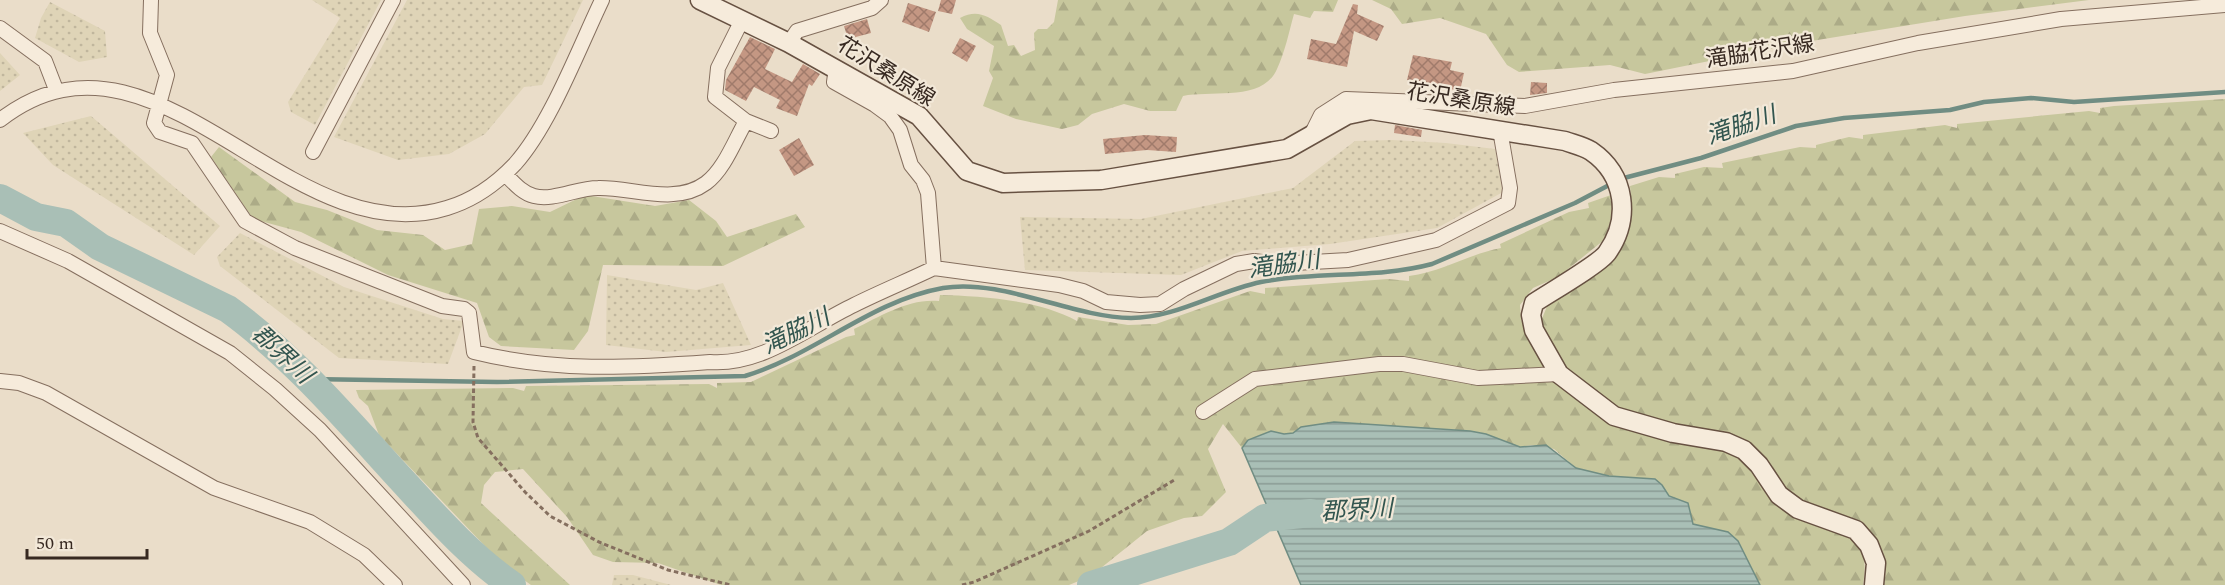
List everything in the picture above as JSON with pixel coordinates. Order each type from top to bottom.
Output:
[{"type":"main road","name":"花沢桑原線","points":[[700,0],[789,43],[919,116],[967,171],[1003,183],[1101,180],[1287,148],[1314,131],[1347,115],[1371,110],[1565,141],[1589,150],[1605,163],[1612,174],[1622,194],[1624,211],[1617,234],[1606,255],[1534,303],[1531,315],[1534,330],[1559,374],[1614,416],[1673,433],[1726,442],[1744,450],[1759,465],[1779,495],[1798,509],[1856,530],[1869,545],[1876,563],[1874,585]]},
{"type":"street","points":[[151,0],[150,33],[167,75],[154,123],[160,132],[192,143],[245,220],[295,248],[441,306],[464,309],[469,313],[474,352],[527,363],[568,368],[727,363],[770,350],[853,305],[933,268],[1041,282],[1083,291],[1106,302],[1140,306],[1161,304],[1184,289],[1236,264],[1254,261],[1277,264],[1348,260],[1436,240],[1508,203],[1510,188],[1500,130]]},
{"type":"street","points":[[313,152],[393,0]]},
{"type":"street","points":[[0,120],[28,99],[55,87],[81,82],[119,83],[161,96],[197,114],[318,189],[360,208],[411,215],[434,212],[458,205],[480,193],[505,174],[530,144],[543,123],[602,0]]},
{"type":"street","points":[[789,43],[797,31],[872,8],[881,0]]},
{"type":"street","name":"滝脇花沢線","points":[[1314,131],[1321,115],[1346,99],[1525,106],[1614,90],[1793,70],[1918,43],[2061,19],[2225,5]]},
{"type":"street","points":[[742,20],[718,69],[715,97],[746,121],[771,131]]},
{"type":"street","points":[[0,28],[45,61],[55,87]]},
{"type":"street","points":[[836,68],[834,82],[875,105],[890,116],[900,130],[911,165],[923,180],[928,193],[933,268]]},
{"type":"street","points":[[505,174],[524,192],[541,197],[598,188],[646,194],[681,192],[707,183],[718,170],[746,121]]},
{"type":"street","points":[[0,231],[68,261],[230,353],[275,389],[320,430],[463,585]]},
{"type":"street","points":[[1203,412],[1255,379],[1379,364],[1403,364],[1478,378],[1559,374]]},
{"type":"street","points":[[0,381],[19,383],[46,393],[214,488],[310,522],[364,555],[395,585]]},
{"type":"path","points":[[474,352],[473,422],[478,438],[525,492],[550,516],[599,542],[668,570],[731,585]]},
{"type":"path","points":[[963,585],[1089,531],[1176,479]]},
{"type":"shaded area","points":[[312,0],[381,0],[315,125],[291,112],[288,102],[340,18]]},
{"type":"shaded area","points":[[407,0],[583,0],[542,85],[524,87],[485,134],[449,154],[398,160],[334,137]]},
{"type":"shaded area","points":[[50,2],[105,31],[107,57],[79,62],[35,38],[41,18]]},
{"type":"shaded area","points":[[0,53],[20,75],[0,91]]},
{"type":"shaded area","points":[[91,116],[220,226],[194,255],[53,165],[23,133]]},
{"type":"shaded area","points":[[1392,140],[1495,149],[1503,192],[1437,228],[1330,244],[1242,251],[1181,275],[1025,270],[1020,217],[1141,219],[1293,188],[1355,141]]},
{"type":"shaded area","points":[[240,233],[344,287],[443,319],[464,321],[448,364],[339,358],[220,266],[217,257]]},
{"type":"shaded area","points":[[607,275],[696,290],[723,283],[751,345],[666,352],[606,345]]},
{"type":"shaded area","points":[[614,575],[633,575],[671,585],[612,585]]},
{"type":"green space","points":[[1058,0],[1338,0],[1333,12],[1314,11],[1310,18],[1294,14],[1277,69],[1270,79],[1249,90],[1236,93],[1183,96],[1176,111],[1150,111],[1124,104],[1092,114],[1078,125],[1062,129],[1016,119],[983,106],[993,78],[989,71],[994,46],[967,29],[960,18],[977,14],[986,16],[1001,25],[1008,46],[1014,45],[1021,56],[1035,50],[1034,33],[1038,29],[1047,29],[1054,22]]},
{"type":"green space","points":[[1372,0],[2089,0],[1965,16],[1793,44],[1645,74],[1610,65],[1519,72],[1507,65],[1486,34],[1440,18],[1402,24],[1391,9]]},
{"type":"green space","points":[[2225,99],[2225,585],[1884,585],[1886,570],[1883,552],[1872,537],[1791,497],[1762,458],[1616,408],[1567,368],[1548,346],[1542,333],[1541,321],[1548,304],[1617,253],[1626,238],[1632,207],[1630,186],[1659,177],[1675,178],[1675,174],[1704,167],[1723,168],[1722,163],[1800,147],[1816,148],[1816,145],[1849,137],[1863,139],[1863,135],[1945,125],[1957,128],[1957,124],[2089,111],[2100,113],[2100,108],[2114,106]]},
{"type":"green space","points":[[219,147],[295,202],[327,210],[377,230],[423,235],[445,250],[472,244],[479,209],[512,206],[550,212],[585,195],[655,206],[689,200],[716,221],[727,237],[796,214],[805,227],[723,266],[603,265],[588,331],[574,350],[501,346],[489,337],[477,303],[388,275],[301,232],[253,219],[211,157]]},
{"type":"green space","points":[[1611,195],[1616,206],[1604,240],[1558,277],[1533,288],[1520,305],[1521,320],[1554,383],[1574,391],[1592,410],[1722,448],[1738,456],[1749,465],[1764,491],[1776,505],[1791,514],[1833,529],[1857,545],[1864,559],[1863,585],[1760,585],[1738,541],[1728,532],[1693,524],[1688,504],[1669,496],[1655,479],[1609,476],[1576,468],[1554,449],[1532,445],[1520,447],[1486,434],[1470,431],[1334,422],[1301,427],[1293,433],[1284,434],[1271,431],[1248,440],[1242,448],[1223,424],[1208,449],[1226,492],[1202,516],[1184,518],[1147,531],[1091,576],[1069,585],[721,585],[658,563],[613,562],[593,555],[567,517],[523,469],[495,472],[484,485],[481,503],[570,585],[531,585],[503,565],[379,435],[368,406],[359,398],[356,390],[513,388],[524,391],[526,386],[709,384],[717,388],[717,383],[751,382],[846,337],[855,335],[854,329],[885,314],[917,302],[939,301],[940,295],[1010,300],[1046,308],[1077,321],[1078,317],[1128,325],[1156,324],[1250,291],[1265,294],[1265,288],[1388,279],[1409,281],[1409,276],[1433,271],[1501,248],[1500,244],[1569,212],[1589,208],[1588,203]]},
{"type":"water","points":[[1334,422],[1470,431],[1486,434],[1520,447],[1546,445],[1576,468],[1609,476],[1655,479],[1669,496],[1688,503],[1693,524],[1728,532],[1738,541],[1760,585],[1301,585],[1242,448],[1248,440],[1271,431],[1284,434],[1293,433],[1301,427]]},
{"type":"building","points":[[941,0],[956,0],[952,14],[938,11]]},
{"type":"building","points":[[908,3],[936,12],[929,32],[902,22]]},
{"type":"building","points":[[1353,4],[1358,5],[1357,14],[1384,26],[1377,41],[1354,31],[1347,67],[1307,59],[1311,39],[1336,44]]},
{"type":"building","points":[[867,19],[871,33],[848,39],[844,26]]},
{"type":"building","points":[[750,37],[775,49],[765,69],[792,82],[803,64],[820,74],[812,86],[809,84],[797,116],[776,108],[780,100],[754,87],[746,101],[725,90],[726,80]]},
{"type":"building","points":[[960,38],[976,46],[967,62],[952,53]]},
{"type":"building","points":[[1413,55],[1452,62],[1450,70],[1464,73],[1460,91],[1407,80]]},
{"type":"building","points":[[1531,82],[1547,83],[1547,93],[1530,95]]},
{"type":"building","points":[[1395,125],[1422,130],[1421,137],[1394,133]]},
{"type":"building","points":[[1145,135],[1177,137],[1176,152],[1147,150],[1105,154],[1103,139]]},
{"type":"building","points":[[799,138],[814,165],[794,176],[779,150]]},
{"type":"waterway","name":"滝脇川","points":[[1620,179],[1701,158],[1796,126],[1844,118],[1950,110],[1984,102],[2031,98],[2074,102],[2225,92]]},
{"type":"waterway","name":"滝脇川","points":[[309,379],[497,382],[745,376],[771,367],[891,304],[943,288],[965,286],[1012,293],[1108,316],[1148,317],[1164,314],[1261,282],[1390,272],[1432,264],[1575,203],[1613,183]]},
{"type":"waterway","name":"郡界川","points":[[0,198],[36,217],[66,223],[100,247],[228,309],[252,327],[339,411],[453,534],[481,561],[512,585]]},
{"type":"waterway","name":"郡界川","points":[[1091,585],[1229,542],[1265,518],[1311,513]]}]
